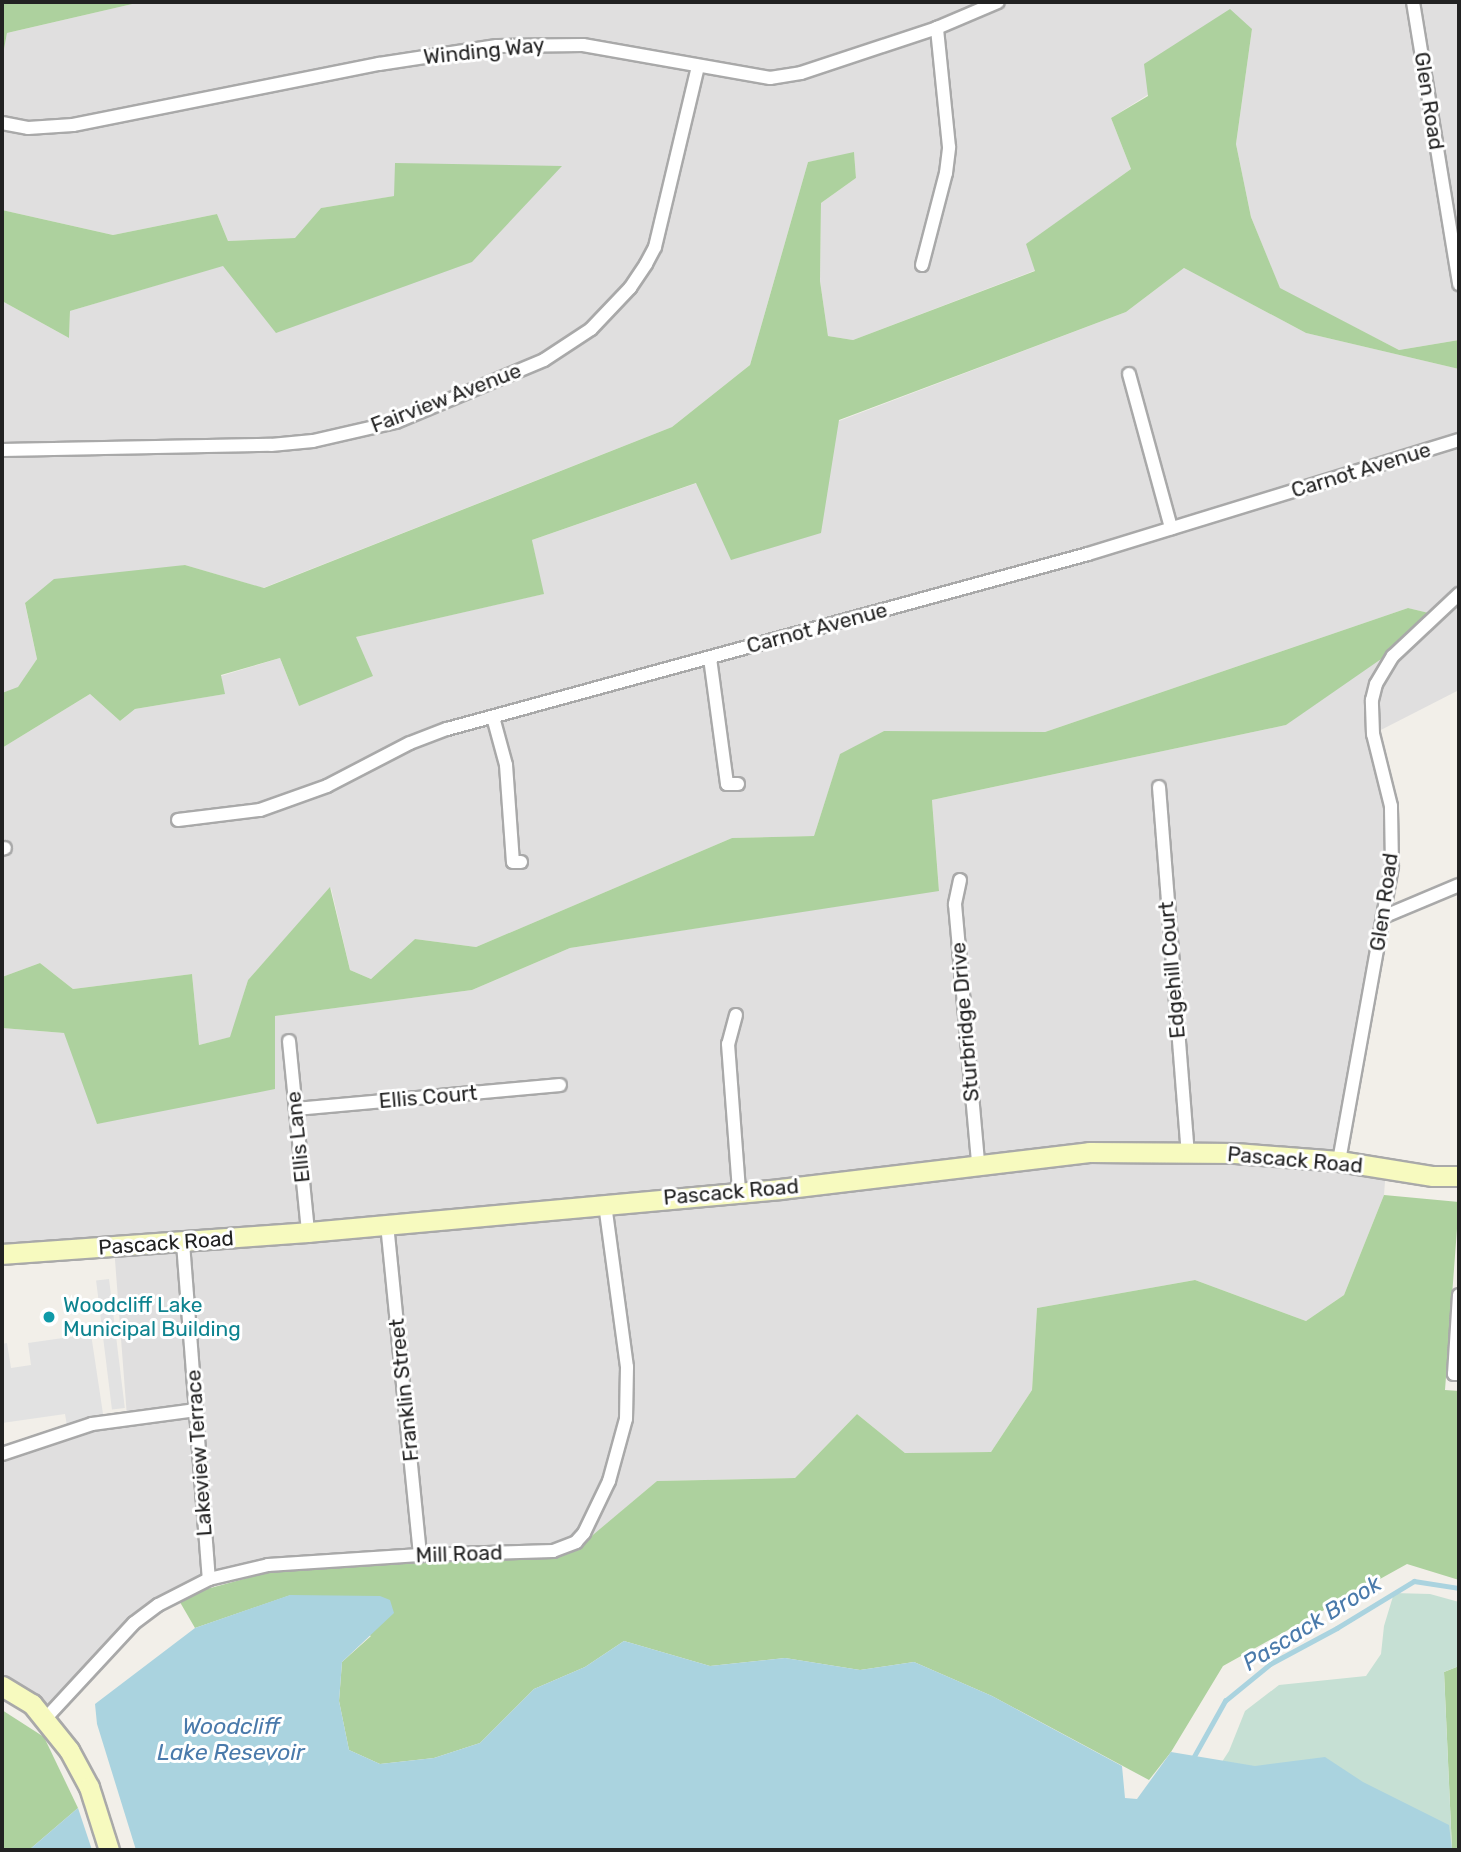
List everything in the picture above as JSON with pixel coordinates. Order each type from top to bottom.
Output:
[{"type":"street","name":"Winding Way","points":[[2,123],[28,128],[73,125],[379,64],[497,46],[583,45],[752,77],[790,76],[937,28],[998,2]]},
{"type":"street","name":"Glen Road","points":[[1413,2],[1459,284]]},
{"type":"street","points":[[922,265],[946,173],[949,147],[937,28]]},
{"type":"street","name":"Fairview Avenue","points":[[2,450],[271,445],[313,441],[396,422],[544,360],[569,346],[612,310],[631,288],[650,256],[698,66]]},
{"type":"street","points":[[1129,374],[1171,528]]},
{"type":"street","name":"Carnot Avenue","points":[[178,820],[231,816],[294,799],[410,743],[493,717],[1171,528],[1459,440]]},
{"type":"street","name":"Glen Road","points":[[1339,1161],[1383,917],[1393,840],[1386,779],[1373,734],[1372,700],[1380,676],[1393,656],[1459,594]]},
{"type":"street","points":[[710,657],[727,784],[738,784]]},
{"type":"street","points":[[493,717],[506,765],[513,862],[521,862]]},
{"type":"street","name":"Edgehill Court","points":[[1159,787],[1188,1152]]},
{"type":"street","name":"Sturbridge Drive","points":[[960,880],[955,904],[978,1164]]},
{"type":"street","points":[[1383,917],[1459,885]]},
{"type":"street","points":[[736,1015],[728,1044],[739,1191]]},
{"type":"street","name":"Ellis Lane","points":[[289,1041],[308,1233]]},
{"type":"street","name":"Ellis Court","points":[[296,1109],[559,1085]]},
{"type":"street","name":"Pascack Road","points":[[2,1254],[308,1233],[606,1205],[1089,1152],[1188,1152],[1339,1161],[1433,1176],[1459,1176]]},
{"type":"street","name":"Mill Road","points":[[46,1718],[134,1623],[175,1595],[209,1579],[268,1565],[420,1555],[553,1551],[565,1548],[584,1533],[609,1481],[619,1452],[628,1393],[606,1205]]},
{"type":"street","name":"Franklin Street","points":[[387,1224],[420,1555]]},
{"type":"street","name":"Lakeview Terrace","points":[[183,1243],[209,1579]]},
{"type":"street","points":[[1459,1295],[1454,1374],[1459,1374]]},
{"type":"street","points":[[2,1454],[92,1424],[196,1410]]},
{"type":"street","points":[[2,1686],[32,1704],[46,1718],[69,1750],[89,1787],[109,1850]]},
{"type":"shaded area","points":[[141,2],[1459,2],[1459,340],[1399,350],[1280,289],[1251,217],[1236,144],[1252,29],[1111,118],[1131,169],[1027,244],[1036,270],[853,340],[828,336],[820,281],[821,203],[856,178],[854,153],[808,162],[750,365],[672,427],[263,588],[185,565],[25,604],[37,659],[18,688],[2,693],[2,301],[69,338],[70,311],[224,265],[472,262],[395,164],[395,196],[321,208],[296,238],[228,241],[217,214],[113,235],[2,210],[2,60],[7,33]]},
{"type":"shaded area","points":[[1184,268],[1306,333],[1459,369],[1459,690],[1373,734],[1393,840],[1339,1160],[1386,1168],[1384,1195],[1344,1295],[1306,1321],[1195,1280],[1037,1308],[1032,1390],[991,1452],[905,1453],[857,1414],[795,1478],[657,1481],[576,1550],[565,1548],[239,1570],[158,1605],[46,1718],[2,1686],[2,1454],[127,1417],[114,1247],[2,1254],[2,1028],[64,1033],[275,1089],[274,1016],[472,990],[570,948],[939,890],[932,800],[1286,725],[1436,615],[1408,608],[1045,732],[884,731],[840,755],[814,836],[732,838],[476,947],[415,939],[371,979],[350,970],[331,888],[248,980],[231,1037],[199,1045],[192,974],[73,989],[40,963],[2,977],[2,748],[90,694],[120,721],[135,709],[224,694],[221,676],[280,658],[299,706],[356,637],[543,594],[532,540],[697,483],[839,421],[1126,312]]},
{"type":"shaded area","points":[[109,1279],[125,1408],[112,1410],[96,1281]]},
{"type":"shaded area","points":[[91,1334],[105,1427],[68,1432],[65,1414],[2,1423],[2,1344],[7,1343],[11,1368],[31,1365],[28,1343]]},
{"type":"green space","points":[[2,2],[141,2],[7,33],[2,60]]},
{"type":"green space","points":[[1230,9],[1252,29],[1236,144],[1251,217],[1280,288],[1399,350],[1459,340],[1459,369],[1306,333],[1184,268],[1126,312],[839,420],[821,533],[731,560],[696,483],[532,540],[544,594],[356,637],[373,676],[299,706],[280,658],[221,675],[225,694],[135,709],[120,721],[90,694],[2,748],[2,693],[18,687],[37,659],[25,603],[54,579],[185,565],[264,588],[672,427],[750,365],[808,162],[854,152],[856,178],[821,203],[820,281],[828,336],[853,340],[1035,271],[1026,244],[1131,169],[1111,118],[1148,96],[1144,64]]},
{"type":"green space","points":[[395,163],[562,166],[472,262],[276,333],[223,266],[70,311],[69,338],[2,301],[2,210],[113,235],[217,214],[228,241],[295,238],[321,208],[394,196]]},
{"type":"green space","points":[[1408,608],[1437,615],[1410,639],[1286,725],[932,800],[939,891],[570,948],[472,990],[275,1016],[275,1089],[97,1124],[64,1033],[2,1028],[2,977],[40,963],[73,989],[192,974],[199,1045],[230,1037],[248,980],[330,887],[350,970],[371,979],[415,939],[476,947],[732,838],[814,836],[840,754],[884,731],[1045,732]]},
{"type":"green space","points":[[1384,1195],[1459,1202],[1445,1390],[1459,1391],[1459,1580],[1407,1564],[1223,1666],[1171,1752],[1149,1780],[992,1696],[914,1662],[860,1670],[785,1658],[710,1666],[624,1641],[585,1667],[534,1689],[480,1743],[434,1758],[380,1764],[349,1750],[339,1701],[342,1662],[371,1636],[291,1595],[195,1628],[177,1597],[277,1570],[575,1550],[657,1481],[795,1478],[857,1414],[905,1453],[991,1452],[1032,1390],[1037,1308],[1195,1280],[1306,1321],[1344,1295]]},
{"type":"green space","points":[[1394,1593],[1430,1594],[1459,1602],[1459,1666],[1444,1672],[1452,1850],[1176,1850],[1186,1817],[1229,1751],[1245,1711],[1279,1685],[1366,1676],[1381,1654],[1384,1626]]},
{"type":"green space","points":[[1459,1666],[1459,1850],[1452,1850],[1444,1672]]},
{"type":"green space","points":[[2,1710],[44,1737],[78,1808],[29,1850],[2,1850]]},
{"type":"water","name":"Woodcliff Lake Resevoir","points":[[290,1595],[380,1596],[390,1600],[394,1613],[342,1662],[339,1701],[349,1750],[380,1764],[434,1758],[480,1743],[534,1689],[585,1667],[624,1641],[710,1666],[785,1658],[860,1670],[914,1662],[992,1696],[1122,1766],[1125,1798],[1137,1799],[1171,1752],[1255,1766],[1325,1757],[1363,1782],[1449,1825],[1452,1850],[136,1850],[97,1724],[95,1704],[195,1628]]},
{"type":"water","points":[[78,1808],[92,1850],[29,1850]]},
{"type":"waterway","name":"Pascack Brook","points":[[1192,1760],[1225,1701],[1270,1664],[1337,1628],[1414,1581],[1459,1588]]},
{"type":"place","name":"Woodcliff Lake Municipal Building","points":[[49,1317]]}]
